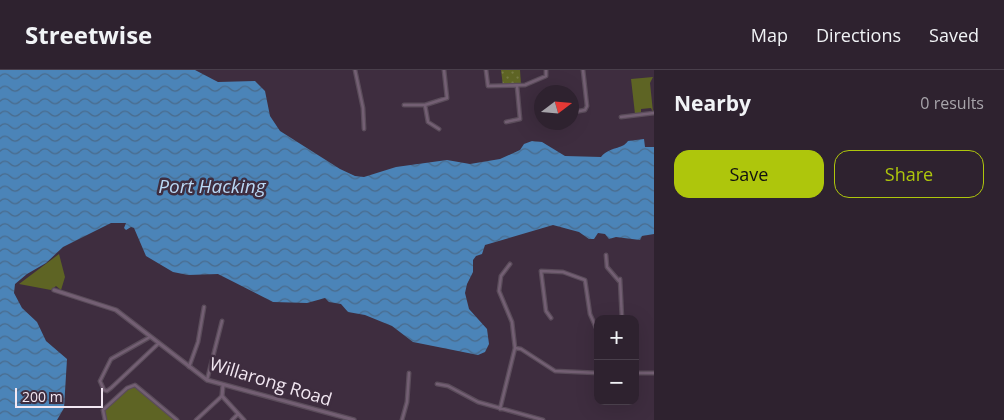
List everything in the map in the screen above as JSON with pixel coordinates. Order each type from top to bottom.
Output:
[{"type":"street","points":[[355,70],[363,108],[364,129]]},
{"type":"street","points":[[404,105],[426,105],[447,98],[444,70]]},
{"type":"street","points":[[486,70],[488,86],[517,86],[546,76],[546,70]]},
{"type":"street","points":[[579,111],[585,110],[587,106],[583,70]]},
{"type":"street","points":[[506,122],[520,119],[517,86]]},
{"type":"street","points":[[426,105],[428,122],[439,129]]},
{"type":"street","points":[[621,117],[654,113]]},
{"type":"street","points":[[606,255],[607,267],[620,280],[622,315]]},
{"type":"street","points":[[500,409],[516,348],[512,322],[499,291],[501,276],[510,264]]},
{"type":"street","points":[[551,318],[546,311],[541,271],[563,272],[584,279],[587,284],[590,314],[594,323]]},
{"type":"street","name":"Willarong Road","points":[[54,290],[116,310],[207,380],[354,420]]},
{"type":"street","points":[[190,367],[198,342],[205,312],[204,308]]},
{"type":"street","points":[[207,380],[222,322]]},
{"type":"street","points":[[150,337],[109,361],[100,381],[102,387],[107,391],[159,343]]},
{"type":"street","points":[[516,348],[521,349],[555,371],[594,373]]},
{"type":"street","points":[[402,420],[407,402],[409,373]]},
{"type":"street","points":[[639,373],[654,373]]},
{"type":"street","points":[[437,384],[448,386],[475,401],[541,420]]},
{"type":"street","points":[[105,420],[103,410],[127,388],[135,385],[177,420]]},
{"type":"street","points":[[196,420],[222,396],[223,385]]},
{"type":"street","points":[[222,396],[244,420]]},
{"type":"street","points":[[232,420],[239,414]]},
{"type":"green space","points":[[501,70],[520,70],[521,85],[503,86]]},
{"type":"green space","points":[[653,77],[650,83],[653,112],[651,108],[641,109],[641,113],[635,114],[631,79]]},
{"type":"green space","points":[[59,254],[65,277],[61,290],[56,286],[51,290],[19,284]]},
{"type":"green space","points":[[134,386],[175,420],[107,420],[104,415],[105,410]]},
{"type":"water","name":"Port Hacking","points":[[0,70],[195,70],[218,82],[255,81],[265,91],[270,116],[280,131],[340,169],[355,176],[364,177],[396,167],[447,160],[470,164],[500,159],[520,150],[524,144],[532,141],[542,142],[565,156],[601,157],[608,151],[623,146],[628,141],[644,139],[645,147],[654,147],[654,234],[642,236],[640,240],[616,237],[609,239],[605,234],[598,233],[594,239],[589,239],[579,232],[553,225],[485,245],[482,254],[476,256],[473,260],[473,272],[465,293],[469,309],[487,329],[489,344],[485,352],[478,355],[413,342],[392,326],[365,315],[348,312],[341,304],[329,302],[325,298],[307,303],[273,302],[218,274],[188,275],[173,272],[146,256],[134,228],[131,227],[126,230],[124,228],[126,223],[111,223],[63,247],[46,263],[27,274],[15,284],[14,293],[22,308],[37,322],[46,341],[67,359],[64,408],[57,420],[0,420]]}]
